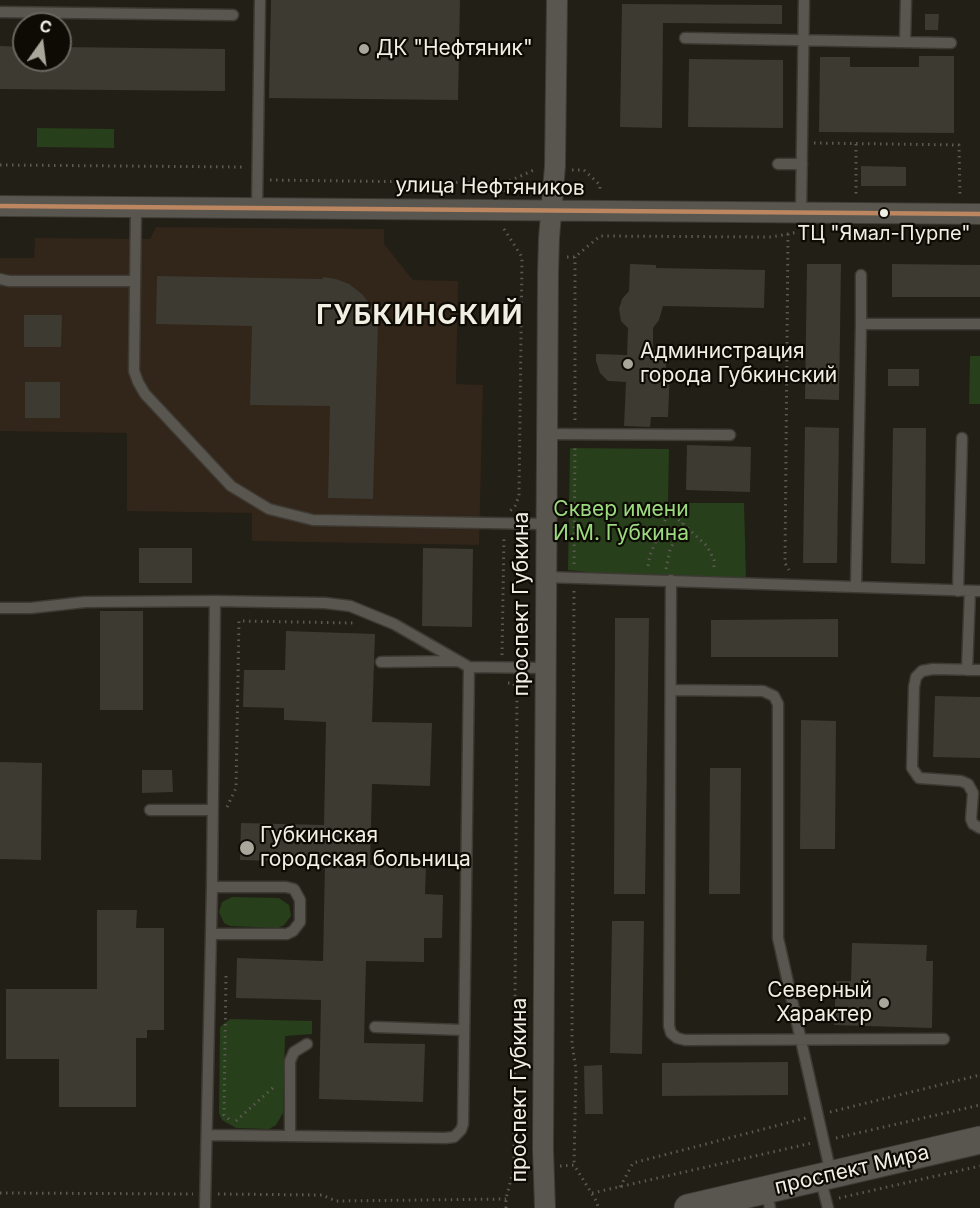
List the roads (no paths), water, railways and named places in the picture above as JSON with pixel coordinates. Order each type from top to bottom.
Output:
[{"type":"main road","name":"проспект Мира","points":[[688,1208],[826,1190],[980,1140]]},
{"type":"street","name":"проспект Губкина","points":[[545,1208],[543,1149],[548,257],[555,166],[557,0]]},
{"type":"street","name":"улица Нефтяников","points":[[0,206],[551,212],[803,222],[980,214]]},
{"type":"lane","points":[[257,209],[260,0]]},
{"type":"lane","points":[[803,222],[804,0]]},
{"type":"lane","points":[[905,42],[906,0]]},
{"type":"lane","points":[[0,12],[232,15]]},
{"type":"lane","points":[[685,38],[951,43]]},
{"type":"lane","points":[[778,164],[802,164]]},
{"type":"lane","points":[[136,207],[135,371],[138,382],[145,394],[231,486],[269,509],[313,520],[546,524]]},
{"type":"lane","points":[[856,587],[861,275]]},
{"type":"lane","points":[[0,279],[9,281],[135,281]]},
{"type":"lane","points":[[861,324],[980,324]]},
{"type":"lane","points":[[547,434],[730,435]]},
{"type":"lane","points":[[958,591],[962,438]]},
{"type":"lane","points":[[546,577],[975,591],[967,670]]},
{"type":"lane","points":[[667,580],[671,690],[669,1026],[671,1033],[685,1040],[944,1039]]},
{"type":"lane","points":[[205,1208],[215,601]]},
{"type":"lane","points":[[0,608],[31,608],[85,602],[325,603],[350,606],[394,624],[469,667],[545,668]]},
{"type":"lane","points":[[381,662],[458,661]]},
{"type":"lane","points":[[207,1135],[454,1137],[461,1130],[463,1124],[469,667]]},
{"type":"lane","points":[[980,670],[933,669],[922,671],[916,677],[912,768],[919,778],[961,781],[968,784],[973,793],[971,819],[973,824],[980,828]]},
{"type":"lane","points":[[671,690],[763,691],[774,696],[778,704],[777,925],[823,1141],[826,1190]]},
{"type":"lane","points":[[150,810],[212,810]]},
{"type":"lane","points":[[211,934],[287,934],[294,931],[300,921],[300,900],[294,889],[286,887],[212,887]]},
{"type":"lane","points":[[375,1027],[464,1030]]},
{"type":"lane","points":[[290,1136],[291,1061],[294,1052],[308,1044]]},
{"type":"place","name":"ДК \"Нефтяник\"","points":[[364,49]]},
{"type":"place","name":"ТЦ \"Ямал-Пурпе\"","points":[[884,213]]},
{"type":"place","name":"Администрация города Губкинский","points":[[628,364]]},
{"type":"place","name":"Губкинская городская больница","points":[[247,848]]},
{"type":"place","name":"Северный Характер","points":[[884,1003]]},
{"type":"district","name":"ГУБКИНСКИЙ","points":[[420,316]]},
{"type":"park label","name":"Сквер имени И.М. Губкина","points":[[621,522]]}]
